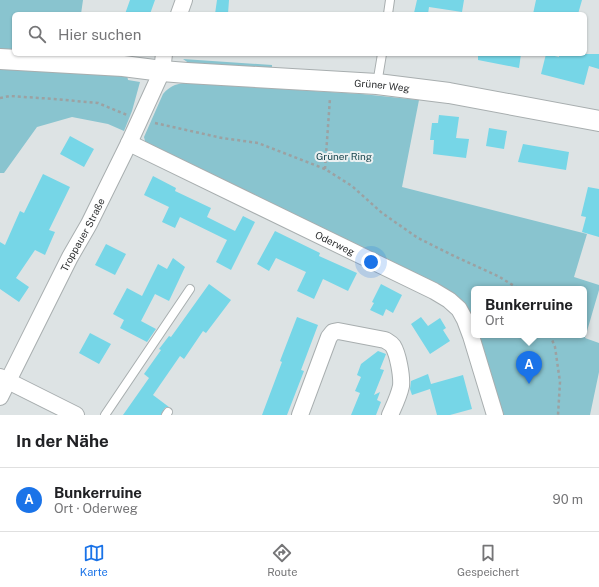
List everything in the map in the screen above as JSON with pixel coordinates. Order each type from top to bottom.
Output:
[{"type":"street","points":[[180,12],[184,0]]},
{"type":"street","name":"Grüner Weg","points":[[0,59],[123,66],[163,63],[334,82],[377,84],[449,94],[599,121]]},
{"type":"street","name":"Troppauer Straße","points":[[0,397],[4,379],[89,224],[129,143],[163,63]]},
{"type":"street","name":"Oderweg","points":[[129,143],[449,300],[459,309],[465,320],[495,415]]},
{"type":"street","points":[[300,415],[329,337],[333,332],[338,331],[385,340],[394,347],[401,386],[390,415]]},
{"type":"street","points":[[4,379],[76,415]]},
{"type":"lane","points":[[388,12],[390,0]]},
{"type":"lane","points":[[377,84],[382,56]]},
{"type":"lane","points":[[104,415],[190,289]]},
{"type":"path","points":[[325,169],[330,95],[334,82]]},
{"type":"path","points":[[0,98],[10,96],[98,103],[139,120],[215,136],[258,143],[325,169],[352,186],[382,213],[418,238],[498,276],[514,286]]},
{"type":"path","points":[[551,338],[555,347],[560,382],[558,415]]},
{"type":"green space","points":[[0,0],[83,0],[81,12],[12,12],[12,56],[123,56],[128,80],[140,82],[132,111],[124,131],[108,124],[72,117],[37,127],[4,173],[0,173]]},
{"type":"green space","points":[[183,59],[272,65],[272,69],[190,64]]},
{"type":"green space","name":"Grüner Ring","points":[[184,83],[362,94],[419,100],[402,187],[587,234],[574,277],[599,285],[599,290],[587,331],[587,286],[471,286],[471,317],[148,145],[144,137],[163,94],[172,86]]},
{"type":"green space","name":"Grüner Ring","points":[[479,338],[585,338],[599,343],[599,372],[590,415],[502,415]]},
{"type":"building","points":[[130,0],[155,0],[151,12],[126,12]]},
{"type":"building","points":[[217,0],[229,0],[228,12],[215,12]]},
{"type":"building","points":[[417,0],[464,0],[462,12],[429,7],[428,12],[414,12]]},
{"type":"building","points":[[536,0],[582,0],[579,12],[533,12]]},
{"type":"building","points":[[587,54],[599,54],[599,69],[589,66],[584,85],[541,74],[546,56],[587,56]]},
{"type":"building","points":[[478,56],[521,56],[519,68],[478,60]]},
{"type":"building","points":[[439,115],[459,117],[456,138],[469,139],[466,158],[433,154],[434,140],[430,140],[432,123],[438,123]]},
{"type":"building","points":[[489,128],[507,131],[504,149],[486,146]]},
{"type":"building","points":[[70,136],[94,149],[84,167],[60,154]]},
{"type":"building","points":[[523,144],[569,152],[566,170],[518,162]]},
{"type":"building","points":[[43,174],[70,187],[49,230],[55,232],[45,255],[35,250],[16,278],[29,287],[19,302],[0,289],[0,242],[5,245],[20,211],[24,213]]},
{"type":"building","points":[[153,176],[176,188],[175,191],[211,208],[207,217],[235,231],[243,216],[255,222],[231,270],[216,262],[227,240],[180,217],[175,228],[162,222],[169,207],[144,195]]},
{"type":"building","points":[[588,187],[599,189],[599,237],[582,232],[586,217],[581,216]]},
{"type":"building","points":[[275,231],[320,253],[319,256],[357,273],[348,291],[323,279],[314,299],[297,291],[306,272],[276,258],[269,271],[257,264]]},
{"type":"building","points":[[106,244],[126,254],[115,275],[95,265]]},
{"type":"building","points":[[173,258],[185,267],[169,301],[155,294],[141,321],[156,329],[147,342],[120,328],[124,320],[113,314],[127,288],[142,296],[158,264],[167,269]]},
{"type":"building","points":[[209,284],[231,300],[206,333],[203,331],[184,359],[180,356],[153,395],[169,407],[164,409],[161,415],[123,415],[149,378],[144,374],[161,350],[159,349],[169,336],[171,337]]},
{"type":"building","points":[[381,284],[402,295],[393,313],[386,309],[383,316],[370,310],[374,303],[372,302]]},
{"type":"building","points":[[297,317],[318,325],[301,370],[304,371],[287,415],[262,415],[282,362],[280,361]]},
{"type":"building","points":[[421,317],[428,326],[440,318],[446,328],[443,330],[450,341],[430,354],[411,324]]},
{"type":"building","points":[[90,333],[111,344],[99,364],[79,353]]},
{"type":"building","points":[[378,351],[386,354],[380,369],[384,370],[374,395],[380,392],[377,400],[381,402],[376,415],[351,415],[360,393],[355,391],[361,377],[357,375],[361,364]]},
{"type":"building","points":[[428,374],[431,384],[463,375],[472,409],[450,415],[437,415],[430,389],[412,395],[410,389],[411,381]]},
{"type":"place","name":"Bunkerruine","points":[[529,384]]}]
